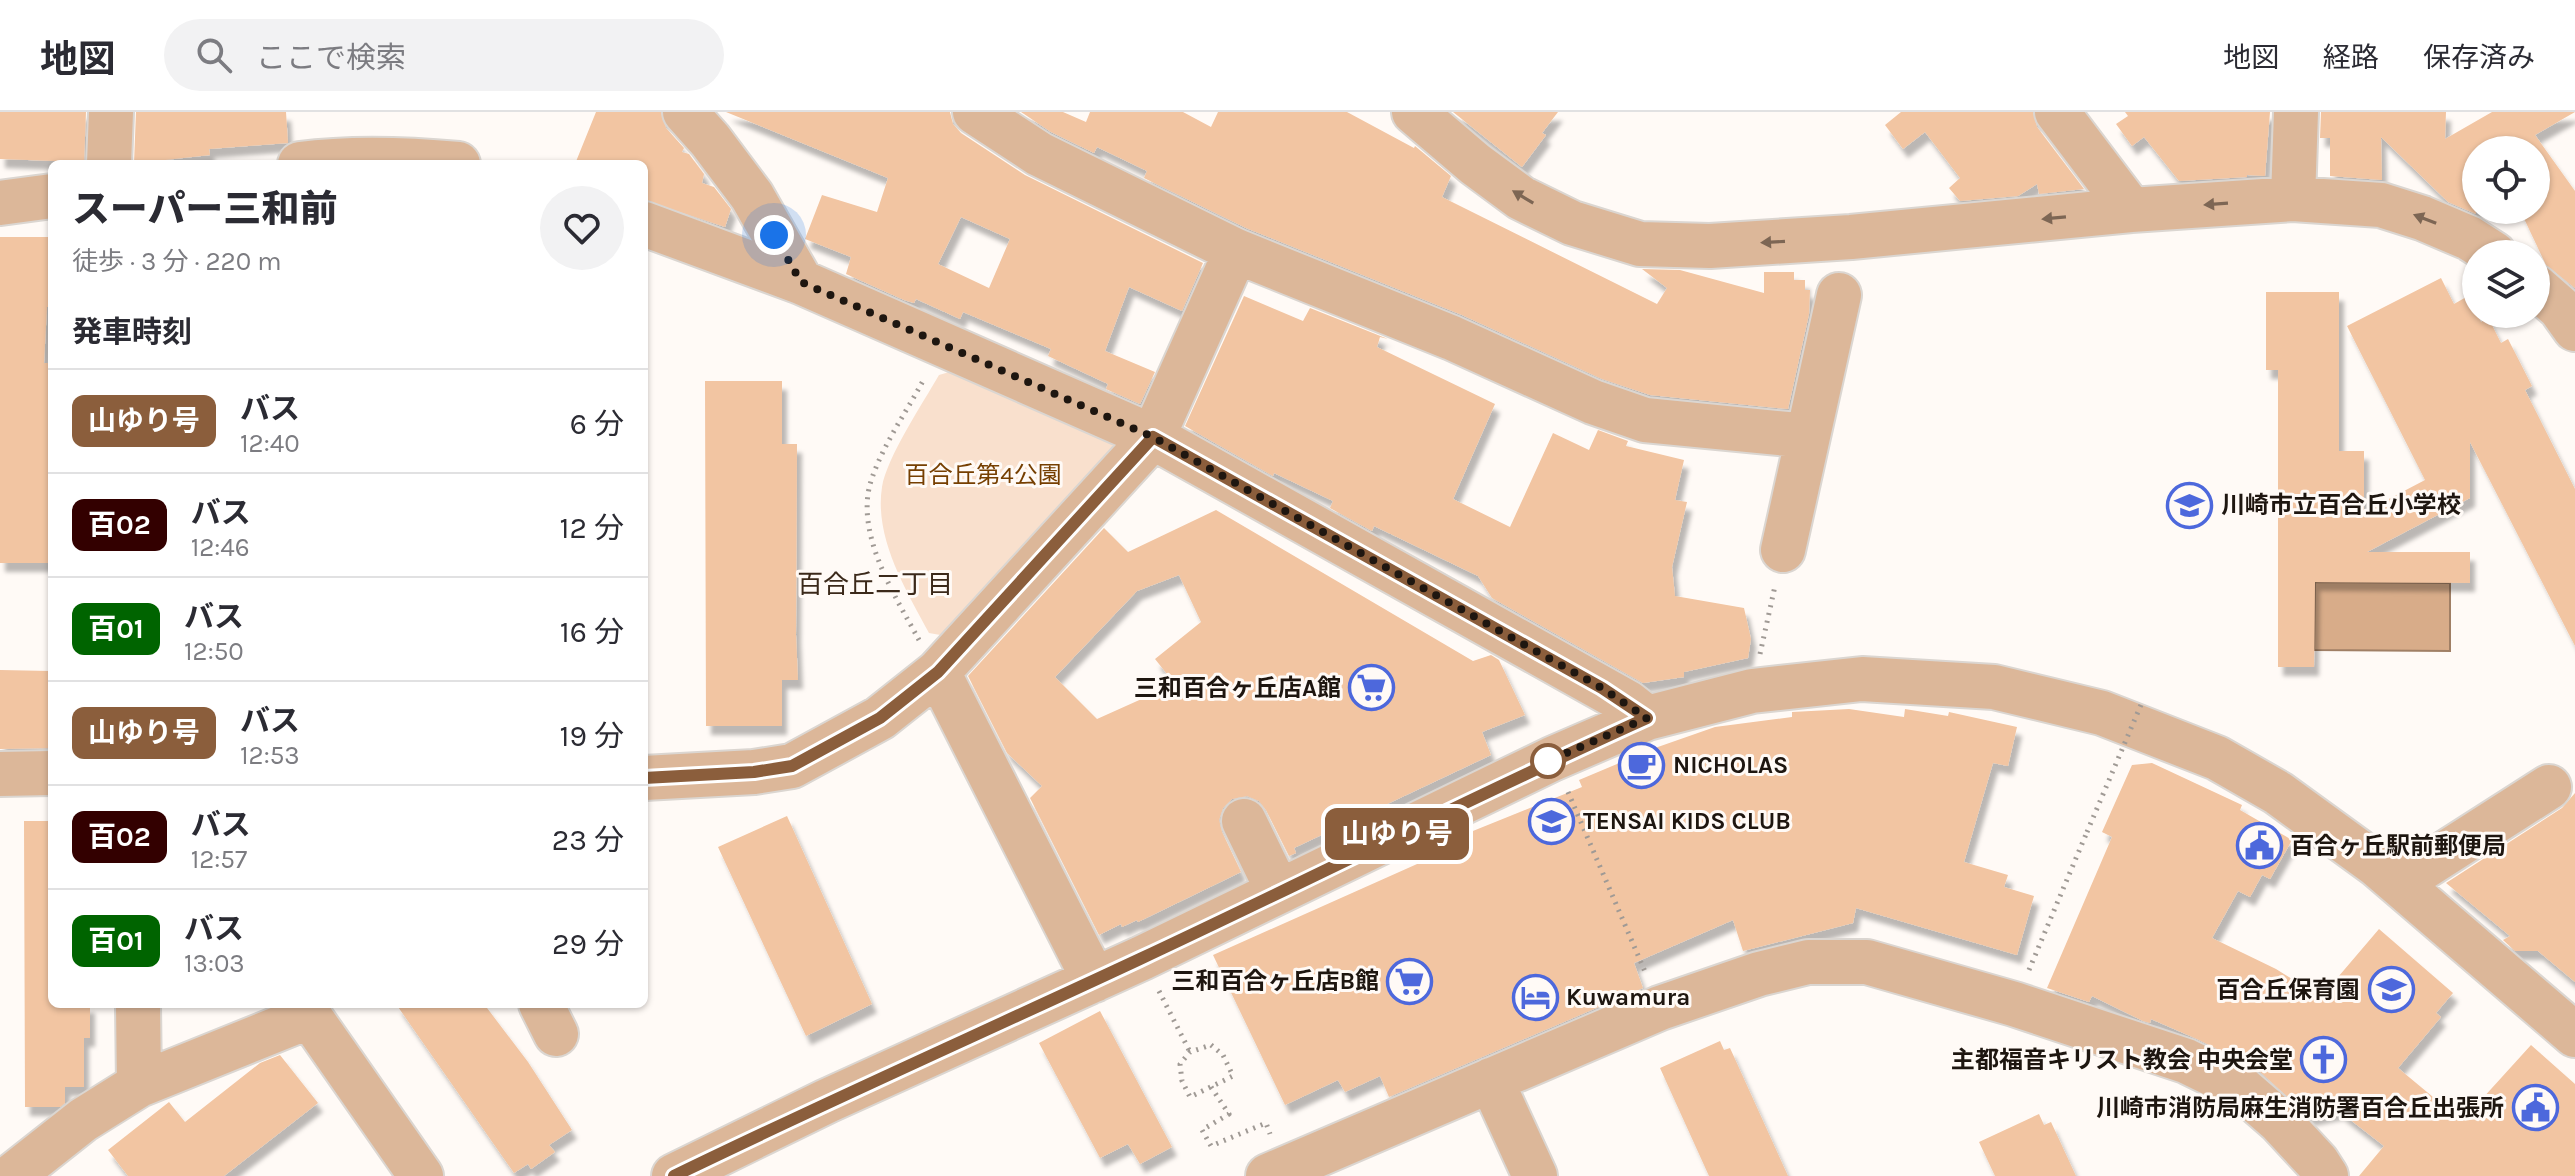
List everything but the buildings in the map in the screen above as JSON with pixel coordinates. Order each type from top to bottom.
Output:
[{"type":"street","points":[[109,160],[111,112]]},
{"type":"street","points":[[685,112],[752,196],[801,282]]},
{"type":"street","points":[[975,112],[1039,154],[1236,251],[1452,338],[1593,402],[1645,420],[1808,436]]},
{"type":"street","points":[[1414,112],[1521,198],[1572,223],[1640,244],[1710,246],[1851,237],[2131,210],[2293,199],[2381,205],[2422,218],[2472,240]]},
{"type":"street","points":[[2057,112],[2131,210]]},
{"type":"street","points":[[2293,199],[2296,112]]},
{"type":"street","points":[[354,160],[422,160]]},
{"type":"street","points":[[0,203],[48,197]]},
{"type":"street","points":[[648,225],[801,282],[1153,437],[1628,703],[1647,718]]},
{"type":"street","points":[[648,778],[754,772],[792,766],[880,718],[938,672],[1153,437],[1236,251]]},
{"type":"street","points":[[1783,550],[1839,295]]},
{"type":"street","points":[[2550,299],[2575,329]]},
{"type":"street","points":[[938,672],[1094,980]]},
{"type":"street","points":[[674,1176],[827,1101],[1142,958],[1552,759],[1647,718],[1752,691],[1862,679],[1994,687],[2102,713],[2217,758],[2278,793],[2399,883],[2575,1035]]},
{"type":"street","points":[[0,774],[48,773]]},
{"type":"street","points":[[2399,883],[2549,787]]},
{"type":"street","points":[[1244,821],[1278,891]]},
{"type":"street","points":[[1268,1176],[1660,1008],[1759,974],[1808,962],[1867,962],[2014,1004],[2186,1061],[2241,1088],[2280,1122],[2326,1176]]},
{"type":"street","points":[[138,1008],[139,1085]]},
{"type":"street","points":[[12,1176],[83,1120],[139,1085],[305,1010],[421,1176]]},
{"type":"street","points":[[1491,1080],[1535,1176]]},
{"type":"path","points":[[938,672],[894,594],[871,538],[867,517],[875,471],[942,346]]},
{"type":"path","points":[[1757,667],[1783,550]]},
{"type":"path","points":[[2029,969],[2143,700]]},
{"type":"path","points":[[1552,759],[1590,838],[1660,1008]]},
{"type":"path","points":[[1142,958],[1190,1052]]},
{"type":"path","points":[[1211,1045],[1223,1055],[1233,1076],[1190,1097],[1182,1081],[1180,1064],[1190,1052],[1211,1045]]},
{"type":"path","points":[[1211,1087],[1229,1114],[1202,1130],[1211,1146],[1266,1123]]},
{"type":"green space","name":"百合丘第4公園","points":[[956,370],[1123,438],[946,636],[929,633],[911,599],[887,544],[881,506],[885,475],[906,430],[939,375]]},
{"type":"shaded area","points":[[2315,582],[2450,583],[2450,651],[2314,650]]},
{"type":"bus line","name":"山ゆり号","points":[[648,778],[754,772],[792,766],[880,718],[938,672],[1153,437],[1602,688],[1647,718],[1552,759],[1142,958],[827,1101],[674,1176]]},
{"type":"place","name":"川崎市立百合丘小学校","points":[[2190,505]]},
{"type":"place","name":"三和百合ヶ丘店A館","points":[[1372,688]]},
{"type":"place","name":"NICHOLAS","points":[[1642,765]]},
{"type":"place","name":"TENSAI KIDS CLUB","points":[[1552,821]]},
{"type":"place","name":"百合ヶ丘駅前郵便局","points":[[2259,846]]},
{"type":"place","name":"三和百合ヶ丘店B館","points":[[1410,981]]},
{"type":"place","name":"百合丘保育園","points":[[2391,990]]},
{"type":"place","name":"Kuwamura","points":[[1535,997]]},
{"type":"place","name":"主都福音キリスト教会 中央会堂","points":[[2324,1060]]},
{"type":"place","name":"川崎市消防局麻生消防署百合丘出張所","points":[[2535,1108]]},
{"type":"district","name":"百合丘二丁目","points":[[875,584]]},
{"type":"route","points":[[774,235],[801,282],[1153,437],[1602,688],[1647,718],[1548,761]]}]
